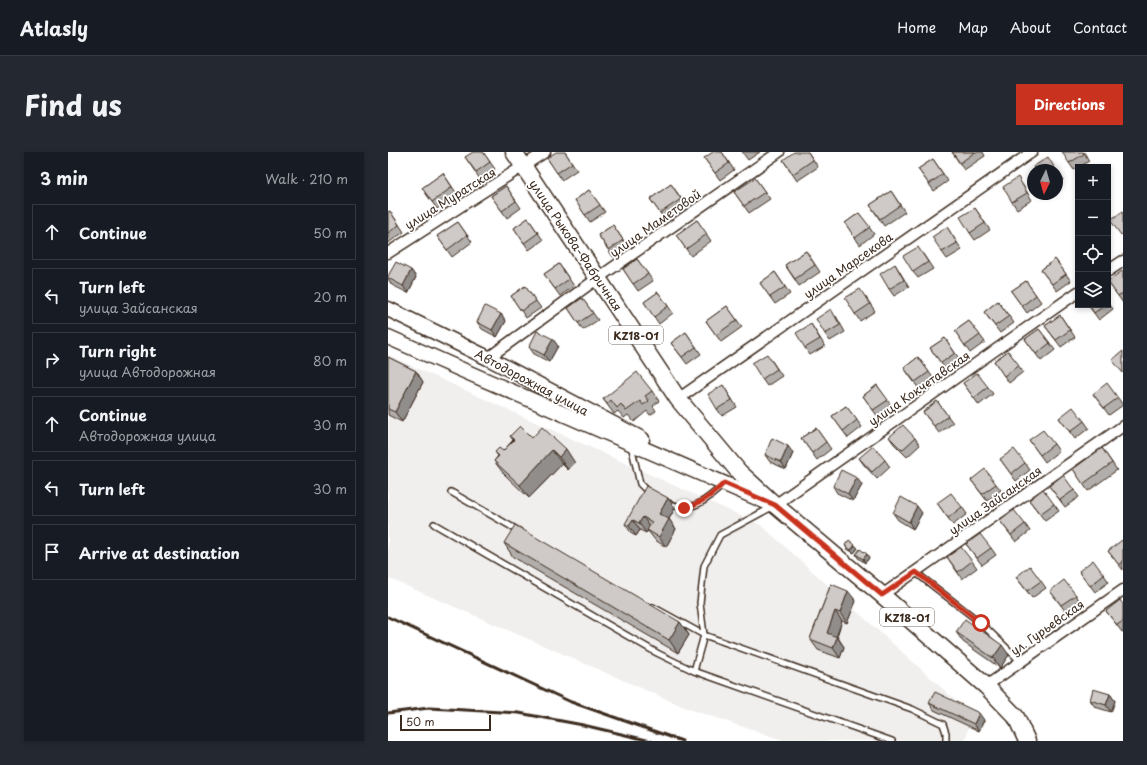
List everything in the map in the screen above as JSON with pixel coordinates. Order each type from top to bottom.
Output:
[{"type":"main road","name":"улица Рыкова-Фабричная","points":[[514,152],[678,399],[739,472],[775,505]]},
{"type":"main road","name":"Автодорожная улица","points":[[388,309],[488,358],[655,446],[673,461]]},
{"type":"main road","name":"Автодорожная улица","points":[[388,336],[631,444],[775,505]]},
{"type":"main road","name":"KZ18-01","points":[[775,505],[882,595],[986,686],[1016,717],[1027,741]]},
{"type":"street","name":"улица Муратская","points":[[388,253],[524,167],[545,152]]},
{"type":"street","name":"улица Маметовой","points":[[488,358],[598,278],[779,152]]},
{"type":"street","name":"улица Марсекова","points":[[678,399],[1032,152]]},
{"type":"street","points":[[1111,269],[1123,261]]},
{"type":"street","name":"улица Кокчетавская","points":[[775,505],[1075,294]]},
{"type":"street","name":"улица Зайсанская","points":[[882,595],[1123,426]]},
{"type":"street","name":"ул. Гурьевская","points":[[986,686],[1123,590]]},
{"type":"lane","points":[[631,444],[640,484],[649,493],[656,496]]},
{"type":"lane","points":[[663,500],[677,507],[684,508],[698,504],[712,496],[724,483]]},
{"type":"lane","points":[[451,492],[525,534]]},
{"type":"lane","points":[[694,671],[704,635],[700,604],[704,566],[720,535],[775,505]]},
{"type":"lane","points":[[434,524],[657,653],[694,671],[892,741]]},
{"type":"lane","points":[[916,572],[981,623],[1021,662]]},
{"type":"lane","points":[[649,604],[704,635],[912,710],[943,724],[946,733],[946,741]]},
{"type":"shaded area","points":[[388,355],[761,525],[972,715],[965,741],[786,741],[689,709],[388,578]]},
{"type":"building","points":[[473,152],[483,152],[490,162],[476,172],[465,157]]},
{"type":"building","points":[[556,152],[565,152],[572,163],[557,173],[547,158]]},
{"type":"building","points":[[713,152],[722,152],[729,163],[715,173],[704,158]]},
{"type":"building","points":[[794,152],[808,152],[813,160],[793,174],[783,160]]},
{"type":"building","points":[[952,152],[975,152],[960,163]]},
{"type":"building","points":[[1062,152],[1083,152],[1084,154],[1069,163]]},
{"type":"building","points":[[1048,157],[1052,164],[1038,164]]},
{"type":"building","points":[[933,159],[943,174],[929,184],[918,169]]},
{"type":"building","points":[[443,173],[452,187],[432,202],[422,188]]},
{"type":"building","points":[[1018,177],[1027,193],[1012,202],[1003,187]]},
{"type":"building","points":[[755,178],[765,192],[744,206],[734,192]]},
{"type":"building","points":[[671,184],[681,199],[660,213],[650,199]]},
{"type":"building","points":[[506,186],[516,201],[502,211],[491,196]]},
{"type":"building","points":[[589,190],[600,205],[585,215],[575,200]]},
{"type":"building","points":[[891,191],[900,205],[880,219],[870,205]]},
{"type":"building","points":[[975,208],[985,223],[970,233],[960,217]]},
{"type":"building","points":[[390,211],[399,225],[388,233],[388,212]]},
{"type":"building","points":[[1123,211],[1123,233],[1121,235],[1111,221],[1111,219]]},
{"type":"building","points":[[859,213],[870,227],[855,238],[845,223]]},
{"type":"building","points":[[528,218],[538,233],[524,243],[514,228]]},
{"type":"building","points":[[697,220],[707,234],[686,249],[676,235]]},
{"type":"building","points":[[458,222],[467,235],[447,250],[437,236]]},
{"type":"building","points":[[613,225],[623,240],[609,250],[598,235]]},
{"type":"building","points":[[947,227],[957,243],[942,252],[932,237]]},
{"type":"building","points":[[918,247],[928,262],[913,272],[903,256]]},
{"type":"building","points":[[806,251],[815,265],[795,279],[785,265]]},
{"type":"building","points":[[637,259],[648,274],[633,284],[623,269]]},
{"type":"building","points":[[1055,259],[1066,274],[1052,284],[1041,270]]},
{"type":"building","points":[[396,262],[411,270],[403,286],[388,278]]},
{"type":"building","points":[[559,264],[569,279],[555,289],[544,274]]},
{"type":"building","points":[[895,264],[904,280],[889,289],[880,274]]},
{"type":"building","points":[[1122,271],[1123,293],[1118,296],[1111,286],[1111,279]]},
{"type":"building","points":[[775,272],[785,287],[770,297],[760,283]]},
{"type":"building","points":[[1026,281],[1036,295],[1022,306],[1011,291]]},
{"type":"building","points":[[525,286],[536,301],[521,311],[511,296]]},
{"type":"building","points":[[860,289],[870,304],[855,314],[845,298]]},
{"type":"building","points":[[658,292],[668,306],[654,317],[644,302]]},
{"type":"building","points":[[582,298],[593,313],[578,323],[568,308]]},
{"type":"building","points":[[998,301],[1009,316],[995,326],[984,312]]},
{"type":"building","points":[[485,306],[501,314],[492,330],[477,322]]},
{"type":"building","points":[[727,306],[737,320],[716,335],[706,321]]},
{"type":"building","points":[[1091,308],[1101,308],[1094,313]]},
{"type":"building","points":[[831,309],[840,325],[825,334],[816,319]]},
{"type":"building","points":[[1060,315],[1070,330],[1056,340],[1045,326]]},
{"type":"building","points":[[969,321],[980,335],[965,346],[955,331]]},
{"type":"building","points":[[811,324],[820,339],[805,348],[796,333]]},
{"type":"building","points":[[1039,329],[1050,343],[1036,354],[1025,339]]},
{"type":"building","points":[[537,331],[553,339],[544,355],[529,347]]},
{"type":"building","points":[[686,332],[696,347],[682,357],[671,343]]},
{"type":"building","points":[[945,338],[955,353],[941,363],[930,348]]},
{"type":"building","points":[[1008,351],[1019,365],[1004,376],[994,361]]},
{"type":"building","points":[[1123,351],[1123,373],[1112,360]]},
{"type":"building","points":[[767,354],[777,369],[762,379],[752,363]]},
{"type":"building","points":[[388,357],[416,371],[395,412],[388,409]]},
{"type":"building","points":[[918,357],[929,372],[915,382],[904,368]]},
{"type":"building","points":[[637,372],[652,391],[645,396],[649,401],[643,405],[640,401],[626,411],[621,404],[617,408],[611,400],[607,404],[603,399]]},
{"type":"building","points":[[977,373],[988,387],[974,398],[963,383]]},
{"type":"building","points":[[1107,383],[1118,398],[1104,408],[1093,394]]},
{"type":"building","points":[[723,385],[732,400],[717,409],[708,394]]},
{"type":"building","points":[[877,385],[888,400],[873,410],[863,396]]},
{"type":"building","points":[[937,401],[948,416],[934,426],[923,412]]},
{"type":"building","points":[[846,406],[857,420],[843,431],[832,416]]},
{"type":"building","points":[[1073,407],[1084,421],[1070,432],[1059,418]]},
{"type":"building","points":[[903,425],[915,438],[902,450],[889,437]]},
{"type":"building","points":[[520,426],[532,438],[542,427],[566,449],[559,457],[552,450],[520,485],[494,461],[499,456],[495,452],[499,448],[503,451],[514,440],[510,436]]},
{"type":"building","points":[[816,428],[826,442],[812,453],[801,438]]},
{"type":"building","points":[[1043,430],[1054,444],[1040,455],[1029,440]]},
{"type":"building","points":[[772,438],[788,446],[781,462],[765,455]]},
{"type":"building","points":[[873,446],[885,460],[872,472],[859,458]]},
{"type":"building","points":[[1102,448],[1112,463],[1083,484],[1073,469]]},
{"type":"building","points":[[1014,449],[1025,463],[1011,474],[1000,459]]},
{"type":"building","points":[[985,469],[996,484],[982,494],[971,480]]},
{"type":"building","points":[[841,470],[857,478],[848,494],[833,486]]},
{"type":"building","points":[[1063,475],[1074,490],[1060,500],[1049,486]]},
{"type":"building","points":[[646,486],[668,498],[659,514],[669,519],[659,537],[647,530],[652,522],[643,517],[639,523],[633,520],[629,526],[625,524]]},
{"type":"building","points":[[1043,489],[1054,504],[1040,514],[1029,500]]},
{"type":"building","points":[[951,493],[962,507],[948,518],[937,503]]},
{"type":"building","points":[[901,497],[917,506],[909,522],[893,513]]},
{"type":"building","points":[[1014,510],[1025,524],[1011,535],[1000,521]]},
{"type":"building","points":[[515,525],[680,622],[669,640],[504,543]]},
{"type":"building","points":[[980,534],[991,548],[977,558],[966,544]]},
{"type":"building","points":[[849,540],[855,545],[851,550],[845,545]]},
{"type":"building","points":[[1122,540],[1123,562],[1119,565],[1108,551]]},
{"type":"building","points":[[961,547],[972,561],[958,572],[947,557]]},
{"type":"building","points":[[860,549],[867,554],[863,559],[856,554]]},
{"type":"building","points":[[1093,560],[1104,575],[1090,586],[1079,571]]},
{"type":"building","points":[[1030,566],[1041,581],[1027,591],[1016,577]]},
{"type":"building","points":[[1064,580],[1076,595],[1061,605],[1050,591]]},
{"type":"building","points":[[831,584],[848,591],[840,613],[835,611],[827,633],[837,637],[833,648],[810,639]]},
{"type":"building","points":[[1120,600],[1123,604],[1123,621],[1117,625],[1106,611]]},
{"type":"building","points":[[965,619],[1002,645],[993,658],[956,632]]},
{"type":"building","points":[[1093,689],[1110,694],[1106,705],[1090,700]]},
{"type":"building","points":[[935,692],[979,713],[974,724],[929,703]]},
{"type":"railway","points":[[388,617],[571,702],[682,741]]},
{"type":"railway","points":[[388,713],[429,708],[519,713],[583,725],[651,741]]},
{"type":"route","points":[[684,508],[698,504],[712,496],[724,483],[775,505],[882,595],[916,572],[981,623]]}]
